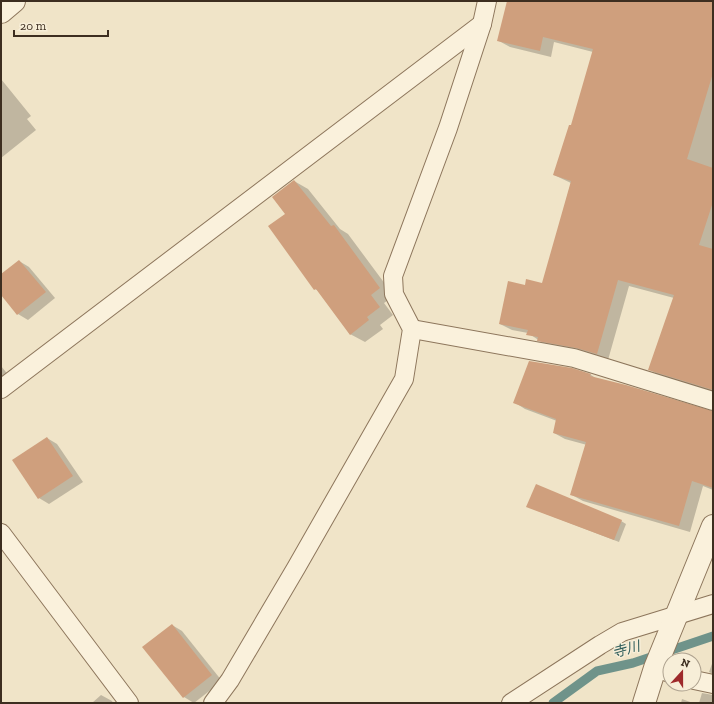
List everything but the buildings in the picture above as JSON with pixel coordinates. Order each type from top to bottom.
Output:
[{"type":"street","points":[[1,12],[14,1]]},
{"type":"street","points":[[667,652],[675,620],[713,526]]},
{"type":"street","points":[[644,703],[662,673]]},
{"type":"lane","points":[[213,703],[230,680],[404,379],[412,329],[394,294],[393,276],[448,128],[482,24],[487,1]]},
{"type":"lane","points":[[1,389],[482,24]]},
{"type":"lane","points":[[412,329],[574,358],[713,401]]},
{"type":"lane","points":[[1,533],[129,703]]},
{"type":"lane","points":[[511,703],[622,632],[675,620],[713,604]]},
{"type":"lane","points":[[702,682],[713,684]]},
{"type":"waterway","name":"寺川","points":[[553,703],[597,671],[633,663],[713,636]]}]
